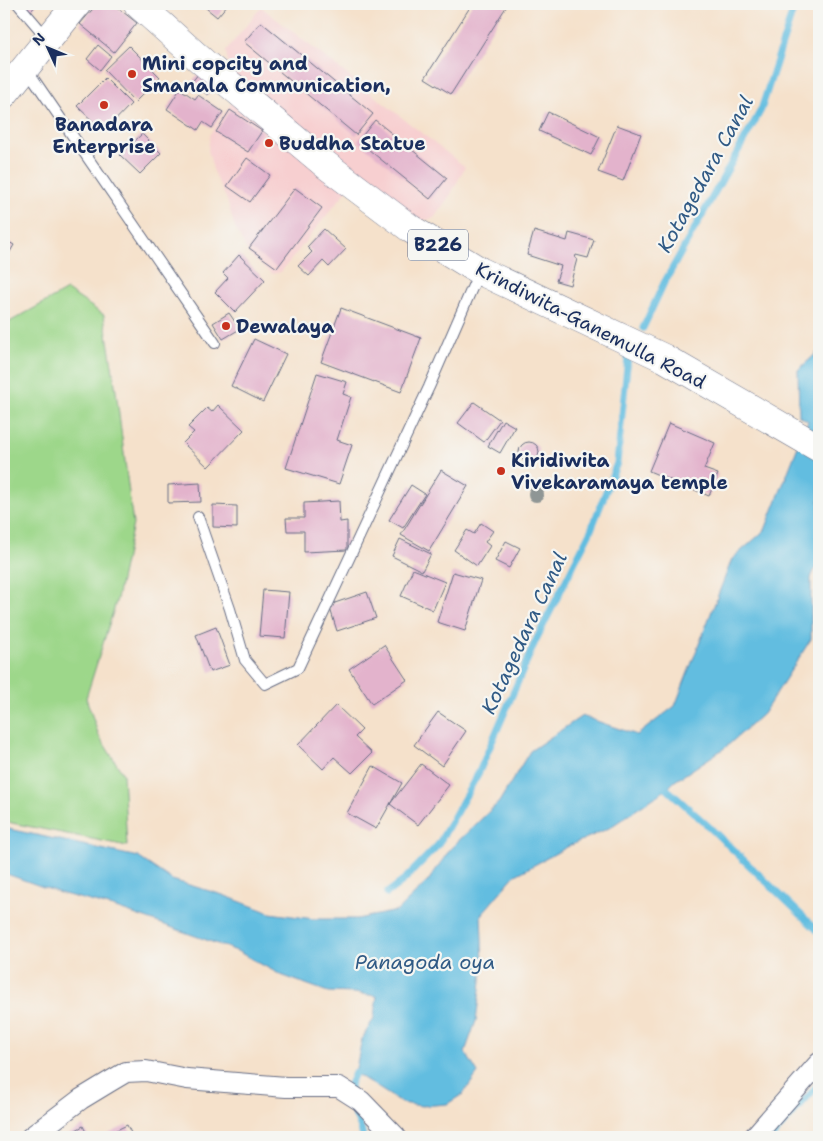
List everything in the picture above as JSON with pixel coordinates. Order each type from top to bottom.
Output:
[{"type":"main road","points":[[4,94],[77,4]]},
{"type":"main road","name":"Krindiwita-Ganemulla Road","points":[[138,4],[203,62],[326,165],[411,229],[480,271],[664,358],[819,448]]},
{"type":"street","points":[[754,1137],[819,1063]]},
{"type":"street","points":[[30,1137],[81,1099],[126,1072],[146,1071],[187,1079],[286,1087],[339,1087],[361,1101],[396,1137]]},
{"type":"lane","points":[[18,4],[48,39]]},
{"type":"lane","points":[[26,67],[214,343]]},
{"type":"lane","points":[[198,517],[230,609],[245,660],[265,684],[298,668],[429,387],[480,271]]},
{"type":"shaded area","points":[[261,7],[465,167],[451,194],[434,218],[421,221],[355,180],[281,272],[272,274],[250,256],[235,228],[227,200],[214,173],[208,150],[210,134],[242,86],[230,74],[226,51]]},
{"type":"green space","points":[[67,290],[104,315],[133,524],[117,599],[86,698],[99,736],[123,774],[127,846],[4,820],[4,325]]},
{"type":"water","name":"Panagoda oya","points":[[819,351],[819,559],[811,578],[811,639],[763,714],[726,747],[609,828],[569,846],[514,876],[481,915],[483,965],[476,1021],[465,1052],[478,1073],[463,1094],[447,1104],[422,1106],[402,1103],[355,1073],[362,1039],[374,1018],[377,996],[328,992],[281,975],[237,951],[113,907],[60,893],[4,873],[4,828],[138,857],[172,880],[223,895],[270,913],[314,919],[357,919],[397,911],[428,881],[451,848],[499,802],[530,751],[582,716],[637,735],[675,706],[732,559],[765,530],[808,421],[799,416],[798,370]]},
{"type":"building","points":[[23,4],[37,4],[31,11]]},
{"type":"building","points":[[97,4],[113,4],[137,23],[114,52],[80,24]]},
{"type":"building","points":[[201,4],[228,4],[217,17]]},
{"type":"building","points":[[472,4],[508,4],[451,94],[425,78]]},
{"type":"building","points":[[261,22],[373,114],[356,135],[244,42]]},
{"type":"building","points":[[98,45],[111,56],[100,70],[87,59]]},
{"type":"building","name":"Mini copcity and Smanala Communication,","points":[[129,46],[160,77],[135,102],[104,70]]},
{"type":"building","points":[[199,73],[215,85],[208,95],[191,83]]},
{"type":"building","name":"Banadara Enterprise","points":[[105,78],[131,104],[104,132],[77,106]]},
{"type":"building","points":[[180,89],[195,99],[198,95],[223,112],[212,128],[203,122],[198,130],[167,109]]},
{"type":"building","points":[[230,110],[262,131],[248,152],[216,132]]},
{"type":"building","points":[[548,112],[600,137],[591,155],[539,131]]},
{"type":"building","points":[[375,120],[447,178],[430,199],[358,141]]},
{"type":"building","points":[[617,125],[641,134],[623,181],[598,172]]},
{"type":"building","points":[[142,134],[161,153],[140,174],[120,155]]},
{"type":"building","points":[[247,158],[270,175],[250,202],[227,186]]},
{"type":"building","points":[[295,188],[322,208],[277,268],[249,248]]},
{"type":"building","points":[[324,229],[346,249],[329,267],[323,261],[309,276],[298,266],[312,252],[307,247]]},
{"type":"building","points":[[534,231],[567,241],[569,233],[594,240],[588,258],[576,255],[575,258],[577,259],[570,285],[556,281],[561,266],[527,255]]},
{"type":"building","points":[[4,239],[14,245],[4,262]]},
{"type":"building","points":[[239,255],[265,280],[235,312],[215,292],[228,278],[223,273]]},
{"type":"building","points":[[341,308],[421,338],[401,392],[321,362]]},
{"type":"building","name":"Dewalaya","points":[[229,313],[240,329],[223,339],[213,323]]},
{"type":"building","points":[[254,339],[286,354],[263,402],[231,386]]},
{"type":"building","points":[[317,373],[347,382],[343,394],[351,397],[337,440],[352,445],[339,484],[286,468]]},
{"type":"building","points":[[474,402],[500,420],[484,442],[458,423]]},
{"type":"building","points":[[218,405],[244,430],[208,467],[183,443],[194,432],[188,427],[207,408],[212,412]]},
{"type":"building","points":[[503,420],[515,427],[500,453],[488,446]]},
{"type":"building","points":[[669,423],[715,443],[704,469],[718,474],[709,496],[649,471]]},
{"type":"building","points":[[529,442],[536,445],[539,452],[536,459],[529,462],[522,459],[519,452],[522,445]]},
{"type":"building","points":[[441,470],[468,486],[429,551],[401,535]]},
{"type":"building","points":[[200,483],[201,502],[168,503],[168,485]]},
{"type":"building","points":[[411,485],[425,494],[403,528],[389,520]]},
{"type":"building","points":[[339,501],[340,522],[347,521],[347,550],[304,552],[304,531],[287,531],[286,518],[304,518],[304,503]]},
{"type":"building","points":[[213,505],[237,506],[237,528],[213,527]]},
{"type":"building","points":[[481,523],[493,531],[485,542],[490,546],[477,566],[454,550],[467,530],[474,534]]},
{"type":"building","points":[[400,539],[431,554],[422,571],[392,556]]},
{"type":"building","points":[[506,541],[520,548],[509,568],[495,561]]},
{"type":"building","points":[[413,569],[445,582],[433,610],[401,596]]},
{"type":"building","points":[[453,572],[481,580],[465,631],[437,622]]},
{"type":"building","points":[[263,590],[289,592],[285,638],[259,636]]},
{"type":"building","points":[[367,592],[376,618],[337,631],[329,605]]},
{"type":"building","points":[[216,627],[230,665],[210,672],[196,635]]},
{"type":"building","points":[[384,645],[407,680],[372,704],[349,669]]},
{"type":"building","points":[[336,705],[362,730],[355,737],[372,753],[352,773],[334,757],[323,769],[298,745]]},
{"type":"building","points":[[438,712],[466,731],[442,766],[414,745]]},
{"type":"building","points":[[421,764],[449,785],[418,825],[390,804]]},
{"type":"building","points":[[373,766],[402,783],[376,829],[347,813]]},
{"type":"building","points":[[127,1125],[133,1137],[102,1137]]},
{"type":"building","points":[[83,1126],[87,1137],[64,1137]]},
{"type":"waterway","name":"Kotagedara Canal","points":[[643,328],[664,283],[761,110],[795,4]]},
{"type":"waterway","name":"Kotagedara Canal","points":[[387,893],[403,881],[438,845],[479,772],[535,642],[591,530],[617,463],[628,357]]},
{"type":"waterway","points":[[667,789],[819,932]]},
{"type":"waterway","points":[[355,1073],[350,1084],[352,1107],[363,1137]]},
{"type":"waterway","points":[[772,1137],[819,1084]]},
{"type":"place","name":"Mini copcity and Smanala Communication,","points":[[132,74]]},
{"type":"place","name":"Banadara Enterprise","points":[[104,105]]},
{"type":"place","name":"Buddha Statue","points":[[269,143]]},
{"type":"place","name":"Dewalaya","points":[[226,326]]},
{"type":"place","name":"Kiridiwita Vivekaramaya temple","points":[[501,471]]}]
